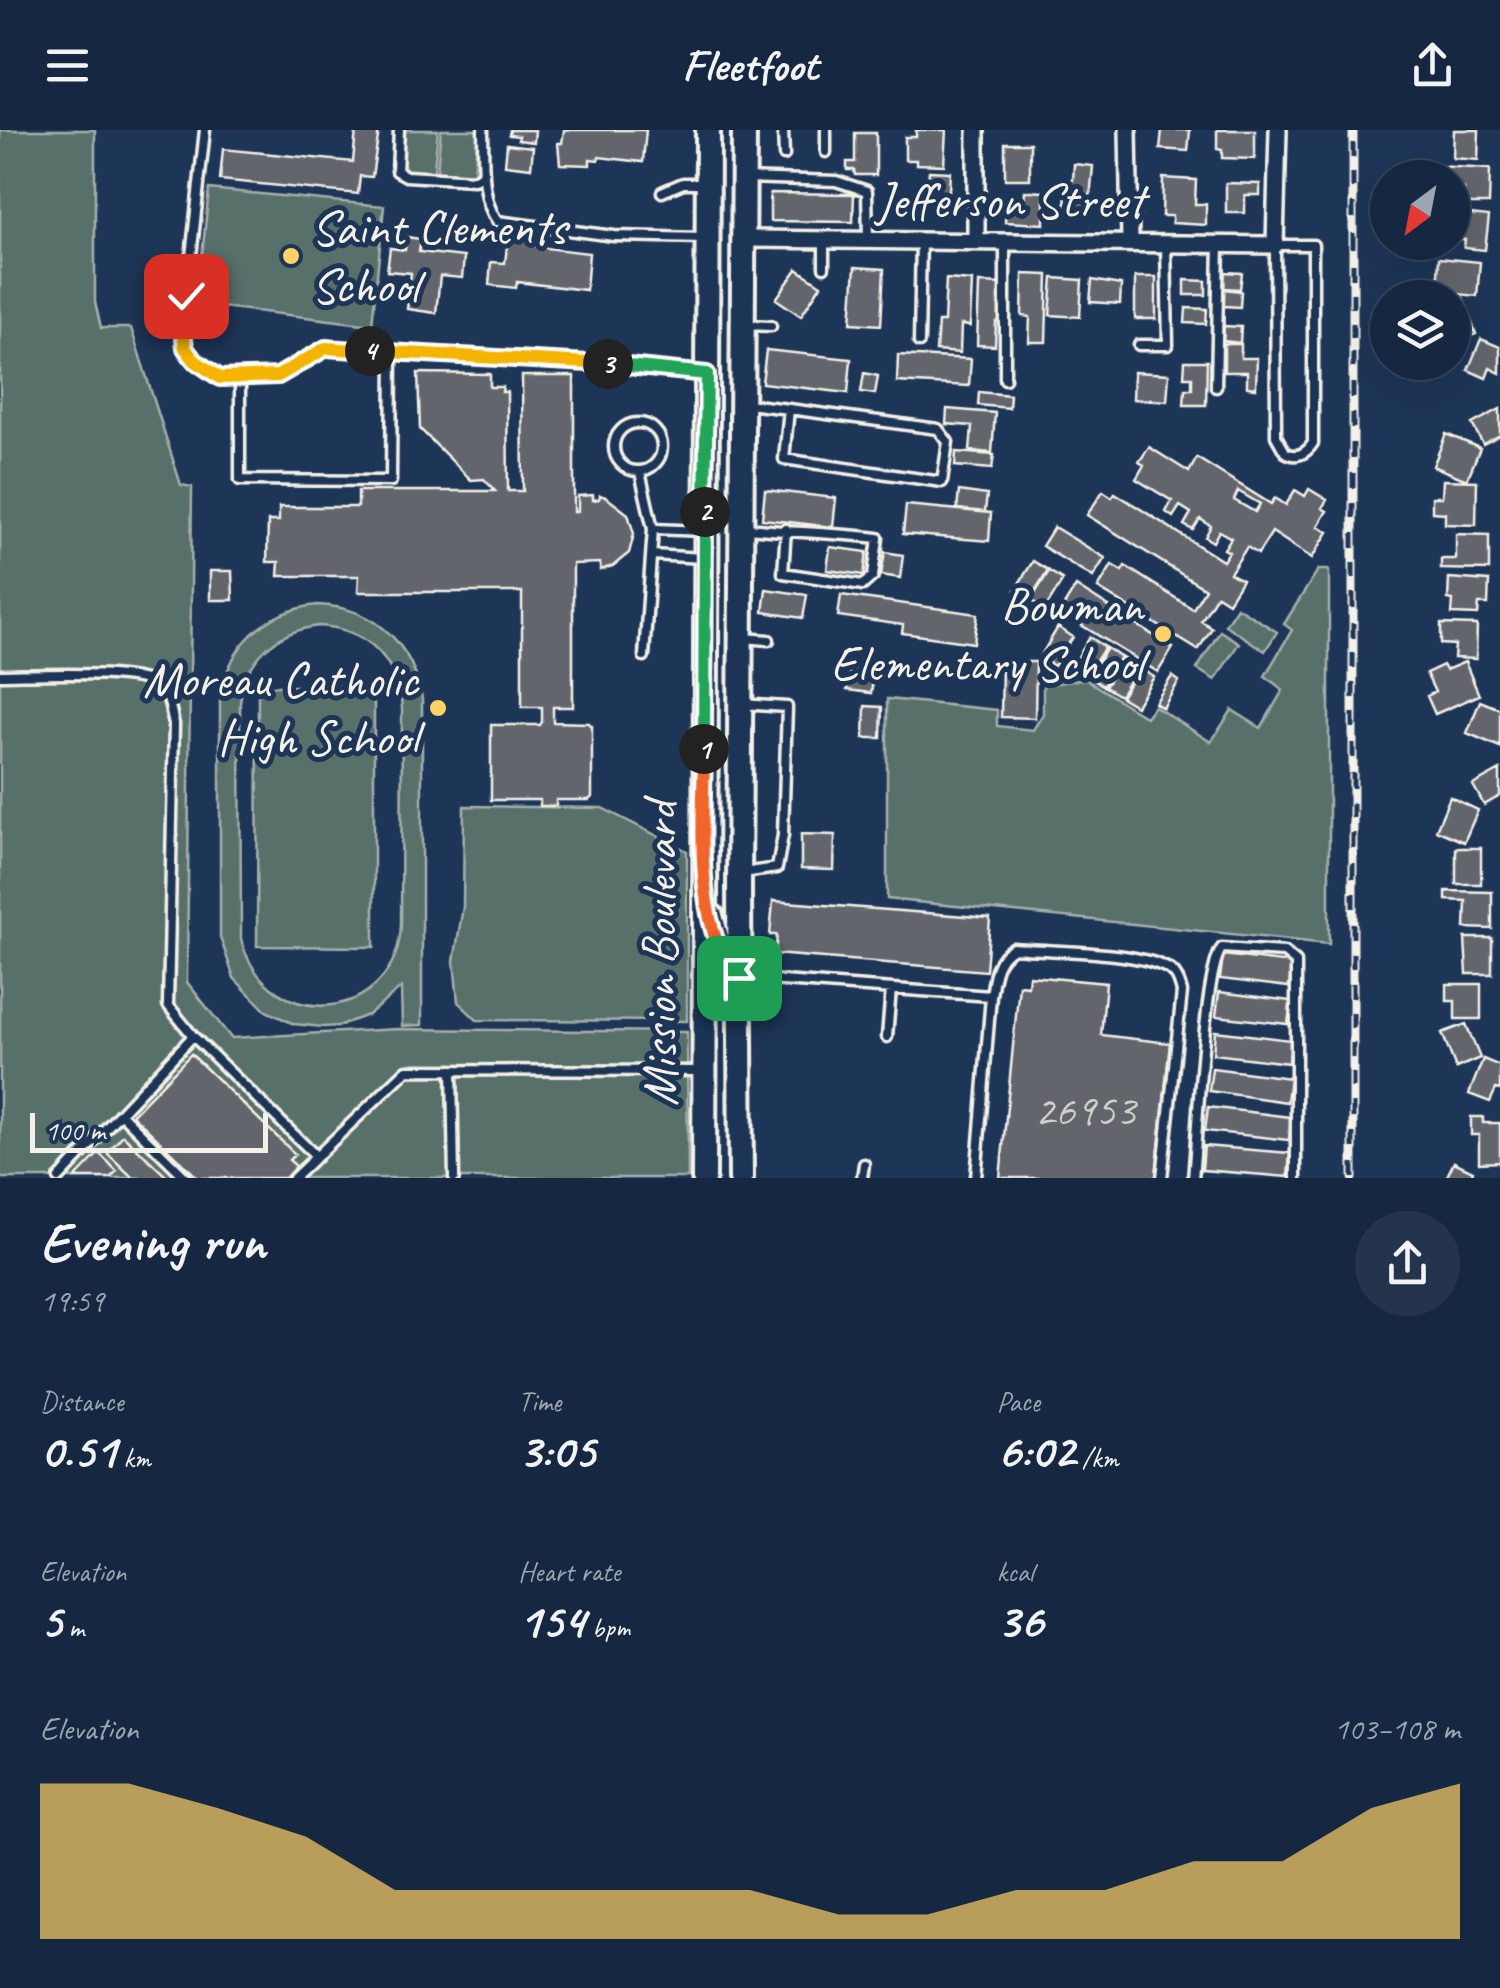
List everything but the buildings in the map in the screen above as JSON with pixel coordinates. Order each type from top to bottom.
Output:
[{"type":"main road","name":"Mission Boulevard","points":[[704,1178],[708,130]]},
{"type":"main road","name":"Mission Boulevard","points":[[741,1178],[744,130]]},
{"type":"main road","points":[[707,374],[743,374]]},
{"type":"main road","points":[[703,889],[726,965],[739,978]]},
{"type":"street","points":[[976,130],[976,240]]},
{"type":"street","points":[[1128,130],[1130,241]]},
{"type":"street","points":[[1275,245],[1278,130]]},
{"type":"street","name":"Jefferson Street","points":[[744,238],[1275,245]]},
{"type":"lane","points":[[205,130],[183,330],[185,348],[194,360],[220,378],[278,376],[326,348],[607,364],[707,374]]},
{"type":"lane","points":[[399,130],[397,170],[406,176],[474,180],[484,174]]},
{"type":"lane","points":[[483,130],[484,174],[491,212],[500,222],[614,236],[708,238]]},
{"type":"lane","points":[[783,130],[784,155]]},
{"type":"lane","points":[[826,130],[826,152]]},
{"type":"lane","points":[[744,178],[836,181],[867,191],[868,240]]},
{"type":"lane","points":[[662,192],[683,183],[708,184]]},
{"type":"lane","points":[[824,239],[824,267]]},
{"type":"lane","points":[[919,342],[920,240]]},
{"type":"lane","points":[[1005,379],[1006,240]]},
{"type":"lane","points":[[1139,344],[1168,345],[1166,242]]},
{"type":"lane","points":[[1216,387],[1219,244]]},
{"type":"lane","points":[[1275,245],[1313,245],[1313,443],[1306,452],[1294,456],[1284,452],[1276,436],[1275,245]]},
{"type":"lane","points":[[744,324],[771,326]]},
{"type":"lane","points":[[240,378],[240,480],[392,481],[392,353]]},
{"type":"lane","points":[[743,403],[938,428],[948,442],[942,482],[784,459],[789,409]]},
{"type":"lane","points":[[636,422],[651,426],[663,446],[660,460],[640,472],[618,461],[614,444],[621,430],[636,422]]},
{"type":"lane","points":[[640,472],[653,529],[644,656]]},
{"type":"lane","points":[[742,527],[786,529],[878,538],[873,576],[863,585],[783,573],[786,529]]},
{"type":"lane","points":[[653,529],[704,531]]},
{"type":"lane","points":[[652,555],[704,558]]},
{"type":"lane","points":[[741,638],[768,640]]},
{"type":"lane","points":[[0,674],[135,676],[159,684],[168,698],[174,724],[168,1005],[193,1036],[317,1157]]},
{"type":"lane","points":[[739,873],[777,868],[787,707],[740,704]]},
{"type":"lane","points":[[976,1178],[991,996],[996,968],[1003,954],[1013,948],[1123,957],[1165,967],[1177,976],[1182,992],[1162,1178]]},
{"type":"lane","points":[[1194,1178],[1208,998],[1216,956],[1222,948],[1284,952],[1296,962],[1296,1178]]},
{"type":"lane","points":[[739,978],[991,996]]},
{"type":"lane","points":[[887,1037],[891,989]]},
{"type":"lane","points":[[59,1178],[193,1036]]},
{"type":"lane","points":[[294,1178],[408,1070],[703,1071]]},
{"type":"lane","points":[[452,1070],[454,1178]]},
{"type":"lane","points":[[120,1113],[186,1178]]},
{"type":"lane","points":[[862,1178],[864,1164]]},
{"type":"green space","points":[[0,130],[95,130],[95,302],[101,328],[131,328],[181,485],[192,487],[187,982],[231,1038],[398,1029],[687,1032],[688,1178],[0,1178]]},
{"type":"green space","points":[[401,130],[438,130],[433,179],[396,175]]},
{"type":"green space","points":[[441,130],[478,130],[473,183],[436,179]]},
{"type":"green space","points":[[209,189],[384,206],[372,325],[197,304]]},
{"type":"green space","points":[[1318,570],[1329,570],[1329,944],[887,899],[887,699],[997,710],[997,726],[1033,730],[1043,714],[1043,685],[1085,679],[1146,717],[1154,706],[1211,742],[1232,710],[1261,728],[1283,690],[1265,676],[1292,630],[1284,624]]},
{"type":"green space","points":[[317,605],[338,607],[373,621],[400,645],[417,679],[422,699],[422,1025],[402,1026],[401,988],[368,1015],[338,1026],[294,1024],[266,1011],[234,978],[220,937],[220,697],[232,662],[252,634],[265,623]],"holes":[[[336,628],[352,633],[377,650],[394,675],[399,691],[401,923],[395,956],[379,981],[356,998],[330,1005],[303,1003],[277,992],[255,971],[241,939],[240,702],[249,672],[266,649],[304,629]]]},
{"type":"green space","points":[[1237,607],[1277,632],[1265,651],[1225,625]]},
{"type":"green space","points":[[1220,631],[1239,643],[1215,680],[1197,669]]},
{"type":"green space","points":[[258,686],[374,686],[374,947],[257,946]]},
{"type":"green space","points":[[464,806],[602,808],[687,851],[687,1021],[477,1020],[458,1002],[454,961],[463,907]]},
{"type":"railway","points":[[1353,130],[1353,1178]]},
{"type":"place","name":"Saint Clements School","points":[[291,256]]},
{"type":"place","name":"Bowman Elementary School","points":[[1163,634]]},
{"type":"place","name":"Moreau Catholic High School","points":[[438,708]]},
{"type":"route","points":[[186,296],[185,348],[194,360],[220,378],[278,376],[326,348],[607,364],[707,374],[703,889],[726,965],[739,978]]}]
